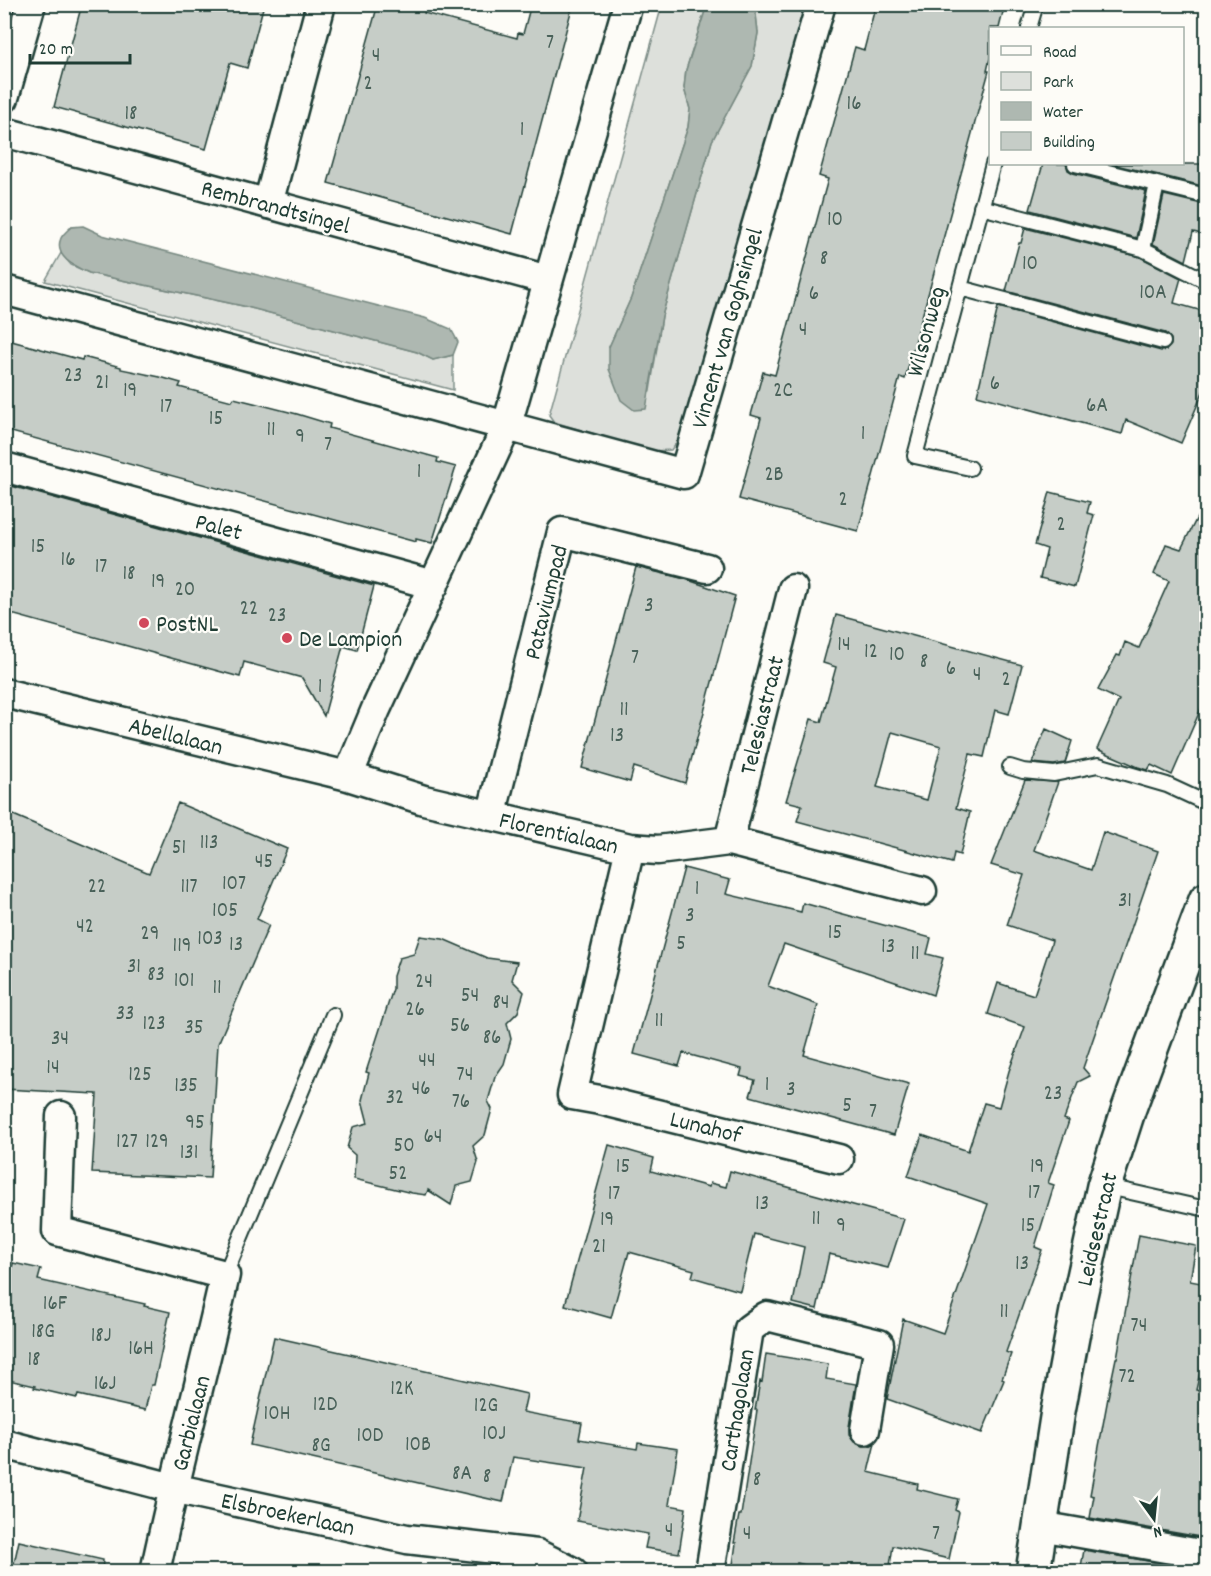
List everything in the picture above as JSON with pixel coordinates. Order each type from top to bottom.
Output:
[{"type":"main road","name":"Leidsestraat","points":[[1033,1572],[1075,1322],[1104,1186],[1129,1108],[1206,900]]},
{"type":"street","points":[[4,98],[31,4]]},
{"type":"street","points":[[268,204],[321,4]]},
{"type":"street","points":[[348,776],[376,709],[506,428],[628,4]]},
{"type":"street","name":"Vincent van Goghsingel","points":[[506,428],[684,474],[821,4]]},
{"type":"street","name":"Rembrandtsingel","points":[[4,132],[548,280]]},
{"type":"street","points":[[4,290],[506,428]]},
{"type":"street","name":"Palet","points":[[4,467],[434,585]]},
{"type":"street","name":"Pataviumpad","points":[[491,816],[562,532],[707,568]]},
{"type":"street","name":"Telesiastraat","points":[[729,841],[793,589]]},
{"type":"street","name":"Abellalaan","points":[[4,693],[348,776]]},
{"type":"street","name":"Florentialaan","points":[[348,776],[424,800],[630,848],[573,1095]]},
{"type":"street","points":[[630,848],[658,850],[729,841],[922,891]]},
{"type":"street","name":"Lunahof","points":[[573,1095],[839,1159]]},
{"type":"street","points":[[61,1116],[57,1231],[225,1275]]},
{"type":"street","name":"Garbialaan","points":[[155,1572],[225,1275]]},
{"type":"street","name":"Carthagolaan","points":[[711,1572],[749,1329],[767,1316],[879,1344],[865,1430]]},
{"type":"street","name":"Elsbroekerlaan","points":[[4,1444],[173,1488],[407,1539],[537,1554],[573,1572]]},
{"type":"street","points":[[1040,1526],[1206,1555]]},
{"type":"lane","points":[[1029,27],[1036,4]]},
{"type":"lane","name":"Wilsonweg","points":[[970,468],[915,456],[993,165]]},
{"type":"lane","points":[[1079,165],[1206,196]]},
{"type":"lane","points":[[1143,249],[1157,184]]},
{"type":"lane","points":[[981,207],[1143,249],[1206,281]]},
{"type":"lane","points":[[960,288],[1163,342]]},
{"type":"lane","points":[[1010,767],[1023,771],[1054,774],[1098,765],[1167,785],[1206,802]]},
{"type":"lane","name":"Garbialaan","points":[[225,1275],[333,1015]]},
{"type":"lane","points":[[1104,1186],[1206,1209]]},
{"type":"green space","points":[[662,5],[707,5],[686,70],[684,88],[690,109],[688,127],[631,298],[609,347],[650,391],[662,316],[712,141],[752,66],[758,33],[755,5],[805,5],[681,436],[671,450],[653,451],[554,422],[549,415]]},
{"type":"green space","points":[[61,253],[71,265],[89,273],[243,306],[417,352],[433,360],[453,355],[453,390],[45,281]]},
{"type":"water","points":[[707,5],[755,5],[758,33],[752,66],[712,141],[662,316],[646,409],[634,410],[621,400],[609,369],[609,347],[631,298],[688,127],[690,109],[684,88],[686,70]]},
{"type":"water","points":[[83,226],[102,235],[425,318],[451,329],[458,342],[453,355],[433,360],[417,352],[243,306],[89,273],[67,260],[60,251],[59,245],[62,237],[71,227]]},
{"type":"building","points":[[82,4],[264,4],[247,68],[230,63],[206,149],[54,107]]},
{"type":"building","points":[[378,4],[427,4],[424,13],[517,38],[518,33],[523,34],[531,4],[573,4],[512,234],[328,183]]},
{"type":"building","points":[[876,4],[1005,4],[999,27],[989,27],[987,71],[989,71],[905,379],[900,377],[858,531],[739,499],[761,418],[751,415],[763,372],[775,375],[828,179],[819,176],[855,47],[864,50]]},
{"type":"building","points":[[1206,164],[1206,187],[1115,165]]},
{"type":"building","points":[[1043,165],[1066,165],[1068,170],[1073,173],[1146,191],[1136,238],[1030,210]]},
{"type":"building","points":[[1164,195],[1206,205],[1206,235],[1193,232],[1186,261],[1153,244]]},
{"type":"building","points":[[1025,228],[1140,257],[1181,278],[1174,303],[1206,312],[1206,385],[1181,443],[1126,420],[1122,434],[977,395],[998,307],[1161,351],[1171,345],[1171,339],[1165,333],[1006,291]]},
{"type":"building","points":[[4,339],[82,360],[83,357],[121,367],[121,369],[160,377],[181,383],[179,387],[232,401],[234,398],[297,414],[330,424],[329,428],[438,458],[437,462],[456,467],[432,543],[416,539],[416,542],[4,430]]},
{"type":"building","points":[[4,484],[374,586],[357,650],[343,646],[324,716],[302,678],[244,662],[240,677],[4,612]]},
{"type":"building","points":[[1050,492],[1090,502],[1087,513],[1094,515],[1075,587],[1040,578],[1047,549],[1035,545]]},
{"type":"building","points":[[1206,500],[1206,697],[1172,775],[1151,765],[1148,770],[1138,767],[1097,749],[1119,700],[1098,690],[1117,655],[1120,656],[1125,642],[1139,648],[1169,581],[1154,574],[1166,544],[1181,549]]},
{"type":"building","points":[[636,567],[685,579],[735,596],[685,783],[634,767],[630,782],[582,768]]},
{"type":"building","points":[[836,615],[1022,665],[1009,714],[995,710],[984,757],[970,754],[956,808],[970,812],[960,855],[954,853],[952,863],[797,821],[802,805],[786,801],[811,719],[821,722],[836,667],[823,663]],"holes":[[[892,732],[941,746],[927,800],[877,787]]]},
{"type":"building","points":[[1046,729],[1072,741],[1065,763],[1054,765],[1032,763]]},
{"type":"building","points":[[1025,780],[1058,782],[1034,850],[1091,870],[1103,832],[1158,851],[1083,1068],[1090,1076],[1078,1082],[1064,1119],[1069,1121],[1048,1183],[1054,1185],[1035,1247],[1042,1250],[1006,1352],[1011,1354],[1002,1379],[1004,1380],[982,1433],[887,1399],[903,1319],[943,1333],[988,1204],[908,1176],[922,1135],[968,1151],[984,1103],[999,1107],[1025,1027],[988,1014],[998,983],[1034,995],[1052,940],[1007,925],[1024,875],[991,865]]},
{"type":"building","points":[[178,803],[287,849],[257,919],[269,925],[218,1044],[210,1178],[92,1173],[97,1094],[4,1089],[4,811],[149,873]]},
{"type":"building","points":[[684,868],[730,880],[726,894],[801,912],[803,903],[931,938],[927,954],[943,958],[933,995],[784,944],[768,986],[818,1005],[804,1055],[909,1084],[894,1135],[750,1096],[755,1080],[740,1076],[742,1069],[683,1053],[679,1066],[634,1054]]},
{"type":"building","points":[[420,936],[443,939],[487,958],[517,962],[512,980],[524,992],[518,1012],[507,1023],[511,1039],[504,1064],[495,1077],[488,1101],[492,1109],[485,1135],[473,1146],[478,1162],[472,1182],[456,1186],[451,1205],[428,1190],[426,1195],[412,1193],[354,1179],[355,1155],[347,1148],[353,1127],[368,1123],[362,1100],[369,1073],[366,1072],[393,989],[393,976],[399,958],[414,954]]},
{"type":"building","points":[[609,1145],[654,1158],[651,1171],[709,1187],[710,1183],[726,1187],[730,1171],[904,1219],[888,1268],[829,1254],[817,1309],[793,1303],[804,1247],[754,1234],[740,1291],[692,1277],[694,1270],[629,1252],[611,1318],[565,1305]]},
{"type":"building","points":[[1139,1235],[1196,1246],[1190,1281],[1206,1284],[1206,1347],[1196,1390],[1206,1393],[1206,1538],[1090,1518],[1094,1496],[1090,1495]]},
{"type":"building","points":[[13,1263],[41,1269],[38,1280],[145,1304],[144,1306],[170,1312],[154,1385],[151,1385],[145,1410],[78,1395],[77,1398],[4,1379],[4,1299]]},
{"type":"building","points":[[274,1337],[527,1394],[523,1412],[582,1423],[579,1439],[637,1449],[638,1443],[678,1449],[669,1505],[686,1508],[679,1553],[645,1548],[648,1534],[577,1521],[587,1468],[513,1457],[503,1502],[250,1445]]},
{"type":"building","points":[[766,1354],[828,1364],[826,1379],[856,1384],[849,1435],[854,1442],[862,1446],[875,1443],[868,1472],[918,1484],[917,1489],[958,1499],[955,1510],[959,1512],[949,1559],[893,1546],[889,1572],[833,1572],[797,1563],[796,1572],[732,1572],[736,1543],[734,1543],[739,1515],[741,1515],[757,1410],[755,1410]]},
{"type":"building","points":[[19,1541],[103,1560],[102,1572],[12,1572]]},
{"type":"building","points":[[1084,1550],[1206,1571],[1206,1572],[1080,1572]]},
{"type":"place","name":"PostNL","points":[[144,623]]},
{"type":"place","name":"De Lampion","points":[[287,638]]}]
